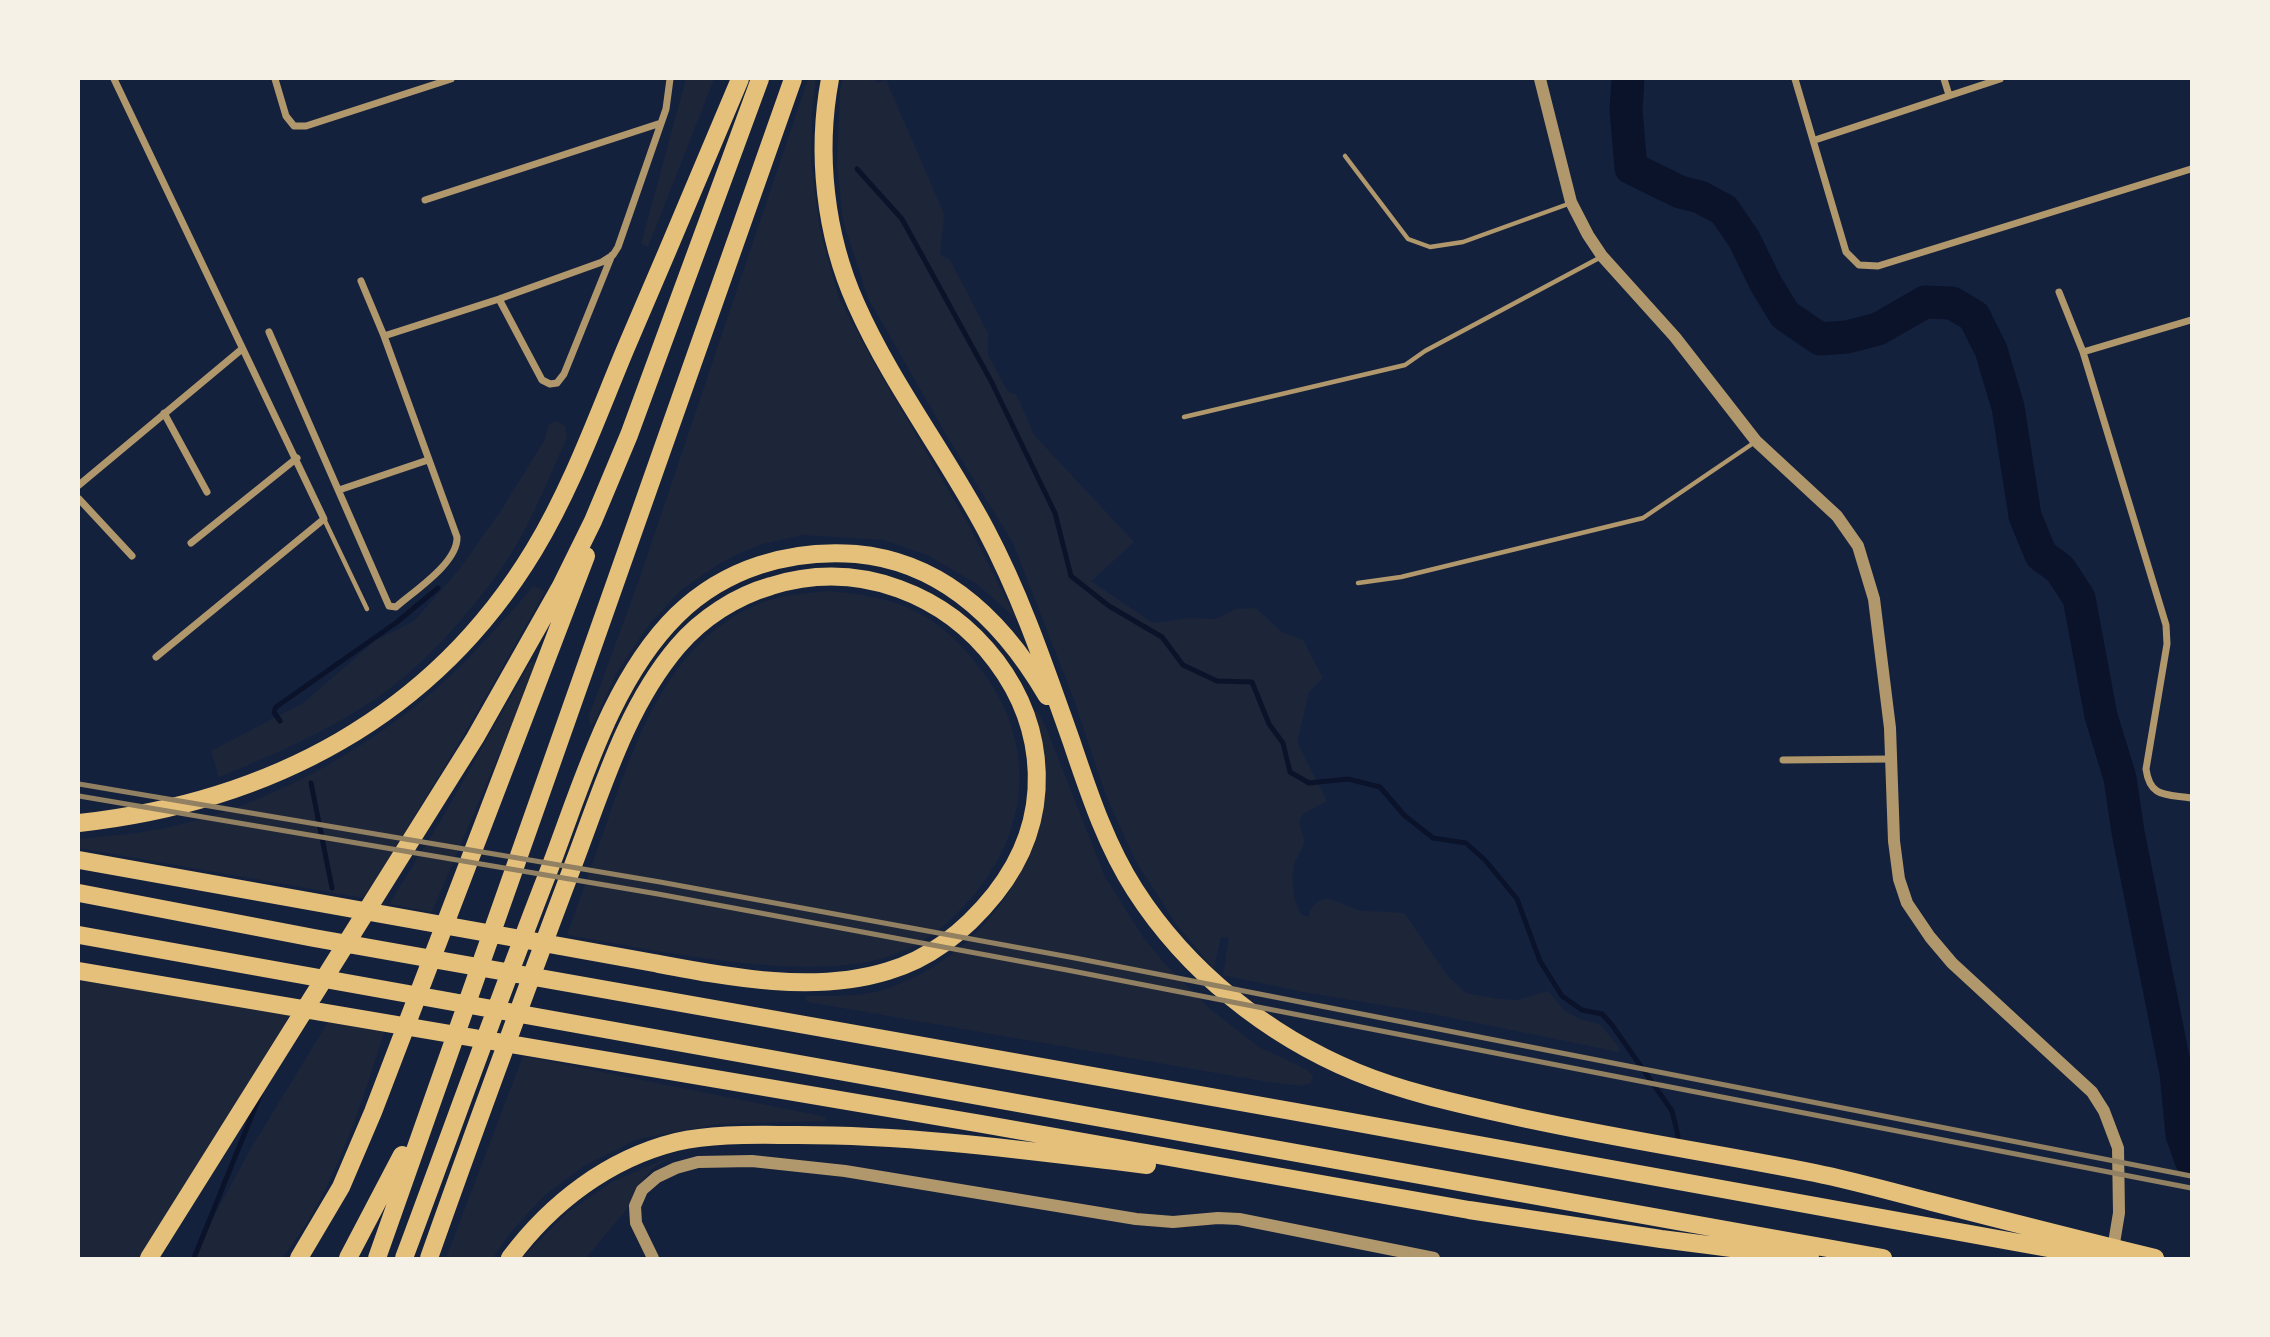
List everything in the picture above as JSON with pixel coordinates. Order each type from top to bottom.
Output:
[{"type":"highway","points":[[79,823],[140,815],[192,803],[260,781],[303,761],[386,712],[427,680],[489,617],[535,548],[572,477],[740,79]]},
{"type":"highway","points":[[299,1258],[341,1187],[401,1040],[564,617],[760,79]]},
{"type":"highway","points":[[348,1258],[397,1167],[464,1010],[793,79]]},
{"type":"highway","points":[[830,79],[823,131],[823,161],[830,213],[847,283],[871,335],[999,554],[1026,615],[1101,822],[1123,869],[1134,889],[1171,939],[1212,980],[1256,1015],[1301,1044],[1354,1071],[1454,1103],[1681,1150],[1818,1173],[2155,1258]]},
{"type":"highway","points":[[149,1258],[498,699],[561,586],[600,505],[638,412]]},
{"type":"highway","points":[[404,1258],[599,742],[643,656],[678,614],[698,598],[721,582],[751,567],[810,554],[868,555],[914,569],[963,595],[1001,630],[1027,664],[1047,697],[1080,766]]},
{"type":"highway","points":[[79,860],[684,969],[792,981],[856,978],[882,973],[908,964],[959,933],[982,911],[1002,886],[1027,837],[1037,779],[1035,754],[1022,705],[994,657],[955,618],[933,603],[881,582],[852,576],[789,580],[757,590],[730,603],[683,641],[662,667],[631,722],[561,899],[497,1067],[429,1258]]},
{"type":"highway","points":[[79,893],[314,938],[2103,1258]]},
{"type":"highway","points":[[79,935],[1883,1258]]},
{"type":"highway","points":[[79,971],[954,1119],[1469,1210],[1810,1258]]},
{"type":"highway","points":[[377,1258],[446,1056]]},
{"type":"highway","points":[[509,1258],[534,1228],[587,1182],[650,1150],[677,1142],[711,1137],[810,1135],[926,1139],[1327,1186]]},
{"type":"street","points":[[114,79],[324,519],[156,657]]},
{"type":"street","points":[[275,79],[286,117],[294,125],[306,126],[451,79]]},
{"type":"street","points":[[499,299],[542,380],[545,383],[557,383],[564,374],[612,255],[618,247],[661,123],[668,100],[670,79]]},
{"type":"street","points":[[1540,79],[1572,202],[1602,256],[1675,337],[1756,441],[1837,516],[1858,546],[1874,599],[1891,759],[1894,841],[1899,879],[1907,904],[1952,963],[2092,1092],[2104,1111],[2119,1147],[2119,1213],[2111,1258]]},
{"type":"street","points":[[1795,79],[1846,252],[1859,265],[1878,266],[2191,169]]},
{"type":"street","points":[[1944,79],[1949,95]]},
{"type":"street","points":[[1815,140],[2000,79]]},
{"type":"street","points":[[425,200],[661,123]]},
{"type":"street","points":[[384,336],[499,299],[612,255]]},
{"type":"street","points":[[269,331],[389,606],[396,607],[449,562],[457,546],[454,527],[361,281]]},
{"type":"street","points":[[2059,292],[2083,352],[2166,625],[2167,644],[2146,769],[2148,784],[2156,792],[2191,798]]},
{"type":"street","points":[[2083,352],[2191,320]]},
{"type":"street","points":[[79,485],[242,349]]},
{"type":"street","points":[[164,413],[207,492]]},
{"type":"street","points":[[191,543],[297,458]]},
{"type":"street","points":[[339,490],[428,460]]},
{"type":"street","points":[[79,499],[132,556]]},
{"type":"street","points":[[1783,760],[1891,759]]},
{"type":"street","points":[[653,1258],[636,1223],[635,1206],[642,1190],[657,1177],[676,1168],[698,1162],[723,1160],[845,1171],[1136,1219],[1173,1222],[1218,1217],[1239,1219],[1434,1258]]},
{"type":"lane","points":[[1345,156],[1408,239],[1430,247],[1464,242],[1572,202]]},
{"type":"lane","points":[[1184,417],[1405,365],[1425,351],[1602,256]]},
{"type":"lane","points":[[1358,583],[1401,577],[1643,518],[1756,441]]},
{"type":"lane","points":[[324,519],[367,609]]},
{"type":"shaded area","points":[[686,79],[714,79],[648,247],[641,244]]},
{"type":"shaded area","points":[[808,79],[816,79],[811,160],[820,231],[839,298],[967,522],[1017,620],[977,584],[929,556],[884,540],[802,535],[759,545],[719,564],[681,590],[647,627],[616,674],[594,723],[590,725],[589,716],[639,580]]},
{"type":"shaded area","points":[[843,79],[874,79],[877,83],[886,80],[944,214],[940,254],[950,260],[988,333],[988,355],[1008,392],[1016,394],[1035,436],[1134,542],[1091,581],[1153,623],[1190,618],[1215,619],[1236,609],[1256,608],[1283,633],[1303,640],[1323,678],[1309,692],[1297,742],[1327,801],[1303,814],[1299,822],[1304,843],[1294,865],[1293,884],[1302,915],[1308,917],[1313,906],[1326,899],[1365,911],[1405,914],[1447,975],[1466,993],[1518,1000],[1548,991],[1565,1011],[1601,1025],[1620,1049],[1619,1052],[1223,975],[1229,938],[1221,937],[1214,969],[1176,924],[1134,858],[1105,793],[1073,697],[1013,543],[944,431],[868,298],[843,221],[837,164],[840,90]]},
{"type":"shaded area","points":[[557,421],[565,426],[567,438],[525,529],[493,580],[438,645],[389,689],[354,713],[298,743],[219,777],[211,751],[303,703],[375,641],[414,621],[458,571],[500,512],[544,441],[549,424]]},
{"type":"shaded area","points":[[534,586],[545,591],[457,746],[363,898],[79,848],[79,839],[165,828],[228,811],[262,798],[328,765],[391,724],[447,679]]},
{"type":"shaded area","points":[[829,591],[888,600],[929,619],[966,652],[997,694],[1010,722],[1020,779],[1017,808],[1009,836],[977,891],[950,920],[929,937],[893,955],[859,963],[820,967],[732,962],[567,935],[631,756],[660,696],[679,668],[700,643],[726,622],[756,605],[783,597]]},
{"type":"shaded area","points":[[534,661],[536,667],[432,912],[389,904],[440,822],[530,663]]},
{"type":"shaded area","points":[[1034,711],[1038,712],[1047,730],[1105,877],[1143,937],[1165,964],[1210,1009],[1259,1047],[1306,1069],[1313,1075],[1311,1083],[1301,1086],[1268,1082],[808,1002],[805,999],[807,996],[839,996],[882,990],[918,975],[966,943],[1004,900],[1019,876],[1030,850],[1042,805],[1044,791],[1041,743]]},
{"type":"shaded area","points":[[79,981],[293,1010],[140,1258],[79,1258]]},
{"type":"shaded area","points":[[328,1022],[384,1032],[355,1120],[316,1208],[282,1258],[191,1258],[250,1150]]},
{"type":"shaded area","points":[[523,1056],[826,1117],[825,1121],[719,1124],[638,1139],[584,1166],[545,1195],[509,1234],[493,1258],[446,1258]]},
{"type":"shaded area","points":[[674,1155],[654,1167],[639,1185],[631,1204],[586,1258],[522,1258],[568,1212],[612,1182]]},
{"type":"waterway","points":[[1628,79],[1626,110],[1631,168],[1724,210],[1744,239],[1785,315],[1820,339],[1847,337],[1878,329],[1925,302],[1952,303],[1974,316],[1991,350],[2008,407],[2025,516],[2041,555],[2060,569],[2079,598],[2101,716],[2120,778],[2128,832],[2176,1073],[2182,1135],[2191,1160]]},
{"type":"waterway","points":[[857,169],[902,219],[991,381],[1055,513],[1071,576],[1109,606],[1162,637],[1183,665],[1217,681],[1252,682],[1269,724],[1283,743],[1290,772],[1309,783],[1348,779],[1380,787],[1404,815],[1433,838],[1466,843],[1485,860],[1517,899],[1540,961],[1562,996],[1582,1010],[1602,1014],[1612,1025],[1672,1111],[1678,1136]]},
{"type":"waterway","points":[[280,721],[274,712],[276,707],[397,622],[438,588]]},
{"type":"waterway","points":[[311,783],[332,888]]},
{"type":"waterway","points":[[194,1258],[261,1093]]},
{"type":"railway","points":[[79,784],[660,882],[1075,958],[2191,1176]]},
{"type":"railway","points":[[79,796],[658,894],[1067,970],[2191,1188]]}]
